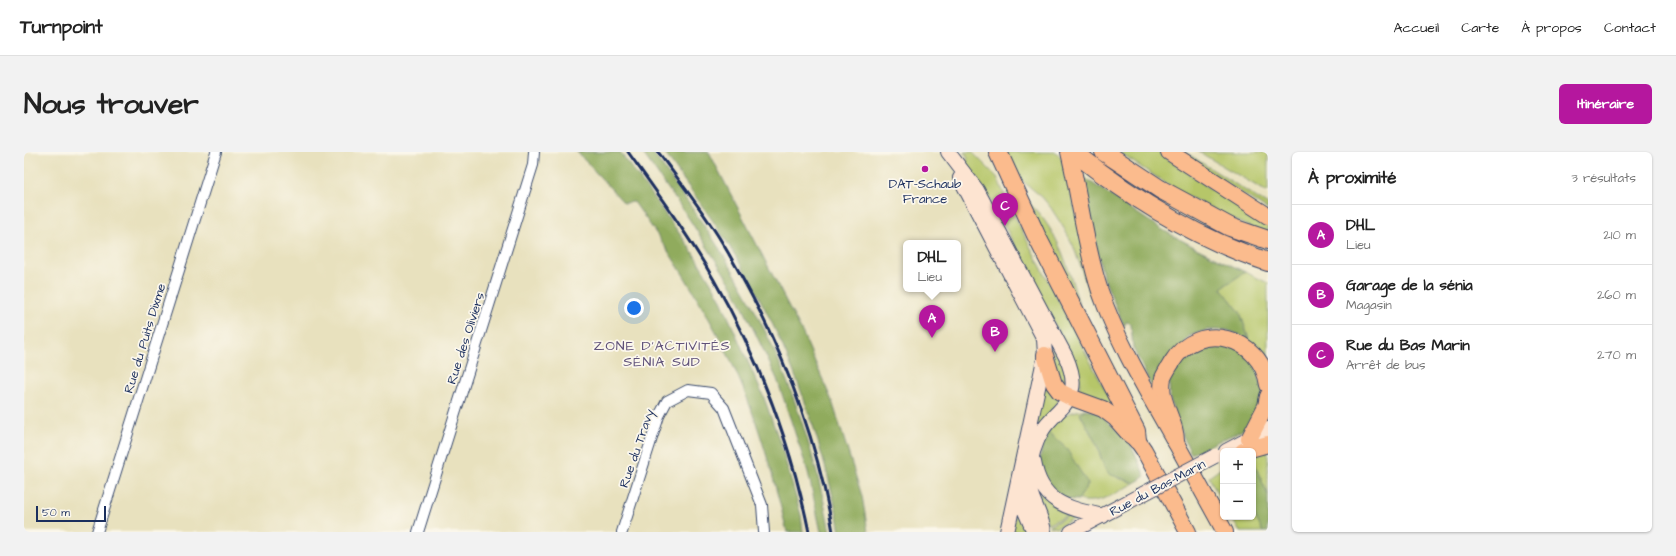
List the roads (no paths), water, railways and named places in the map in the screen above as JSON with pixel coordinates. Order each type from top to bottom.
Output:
[{"type":"highway","points":[[998,152],[1036,235],[1136,431],[1137,440]]},
{"type":"highway","points":[[1074,152],[1096,169],[1152,207],[1196,232],[1260,260],[1268,274]]},
{"type":"highway","points":[[1104,152],[1167,193],[1230,227],[1268,240]]},
{"type":"main road","points":[[947,152],[968,195],[1042,333],[1045,355],[1054,384],[1060,392],[1103,409],[1115,418],[1130,435],[1137,440],[1144,450],[1188,532]]},
{"type":"main road","points":[[947,152],[977,190],[1066,357],[1073,380],[1070,397],[1043,428],[1032,456],[1029,487],[1044,532]]},
{"type":"main road","points":[[1069,152],[1091,259],[1100,290],[1120,338],[1225,532]]},
{"type":"main road","points":[[1169,152],[1268,216]]},
{"type":"main road","points":[[1176,443],[1176,434],[1163,395],[1163,379],[1176,356],[1182,349],[1198,341],[1207,339],[1226,338],[1233,340],[1252,351],[1258,358],[1266,373],[1268,386]]},
{"type":"main road","points":[[1007,532],[1045,355]]},
{"type":"main road","points":[[1268,396],[1266,406],[1246,445],[1268,444]]},
{"type":"main road","name":"Rue du Bas-Marin","points":[[1246,445],[1268,429]]},
{"type":"main road","name":"Rue du Bas-Marin","points":[[1071,532],[1220,454]]},
{"type":"main road","points":[[1032,456],[1039,481],[1054,499],[1066,507],[1103,516]]},
{"type":"main road","points":[[1016,490],[1034,532]]},
{"type":"street","name":"Rue du Puits Dixme","points":[[98,532],[216,152]]},
{"type":"street","name":"Rue des Oliviers","points":[[418,532],[533,165],[534,152]]},
{"type":"street","name":"Rue du Travy","points":[[622,532],[659,416],[667,401],[688,390],[711,394],[724,408],[762,505],[764,532]]},
{"type":"railway","points":[[628,152],[694,247],[714,280],[745,340],[772,402],[783,434],[802,499],[809,532]]},
{"type":"railway","points":[[658,152],[716,232],[742,278],[777,347],[792,383],[816,456],[826,494],[833,532]]},
{"type":"place","name":"DAT-Schaub France","points":[[925,169]]},
{"type":"place","name":"Rue du Bas Marin","points":[[1005,226]]},
{"type":"place","name":"DHL","points":[[932,338]]},
{"type":"place","name":"Garage de la sénia","points":[[995,352]]},
{"type":"district","name":"ZONE D'ACTIVITÉS SÉNIA SUD","points":[[662,354]]}]
